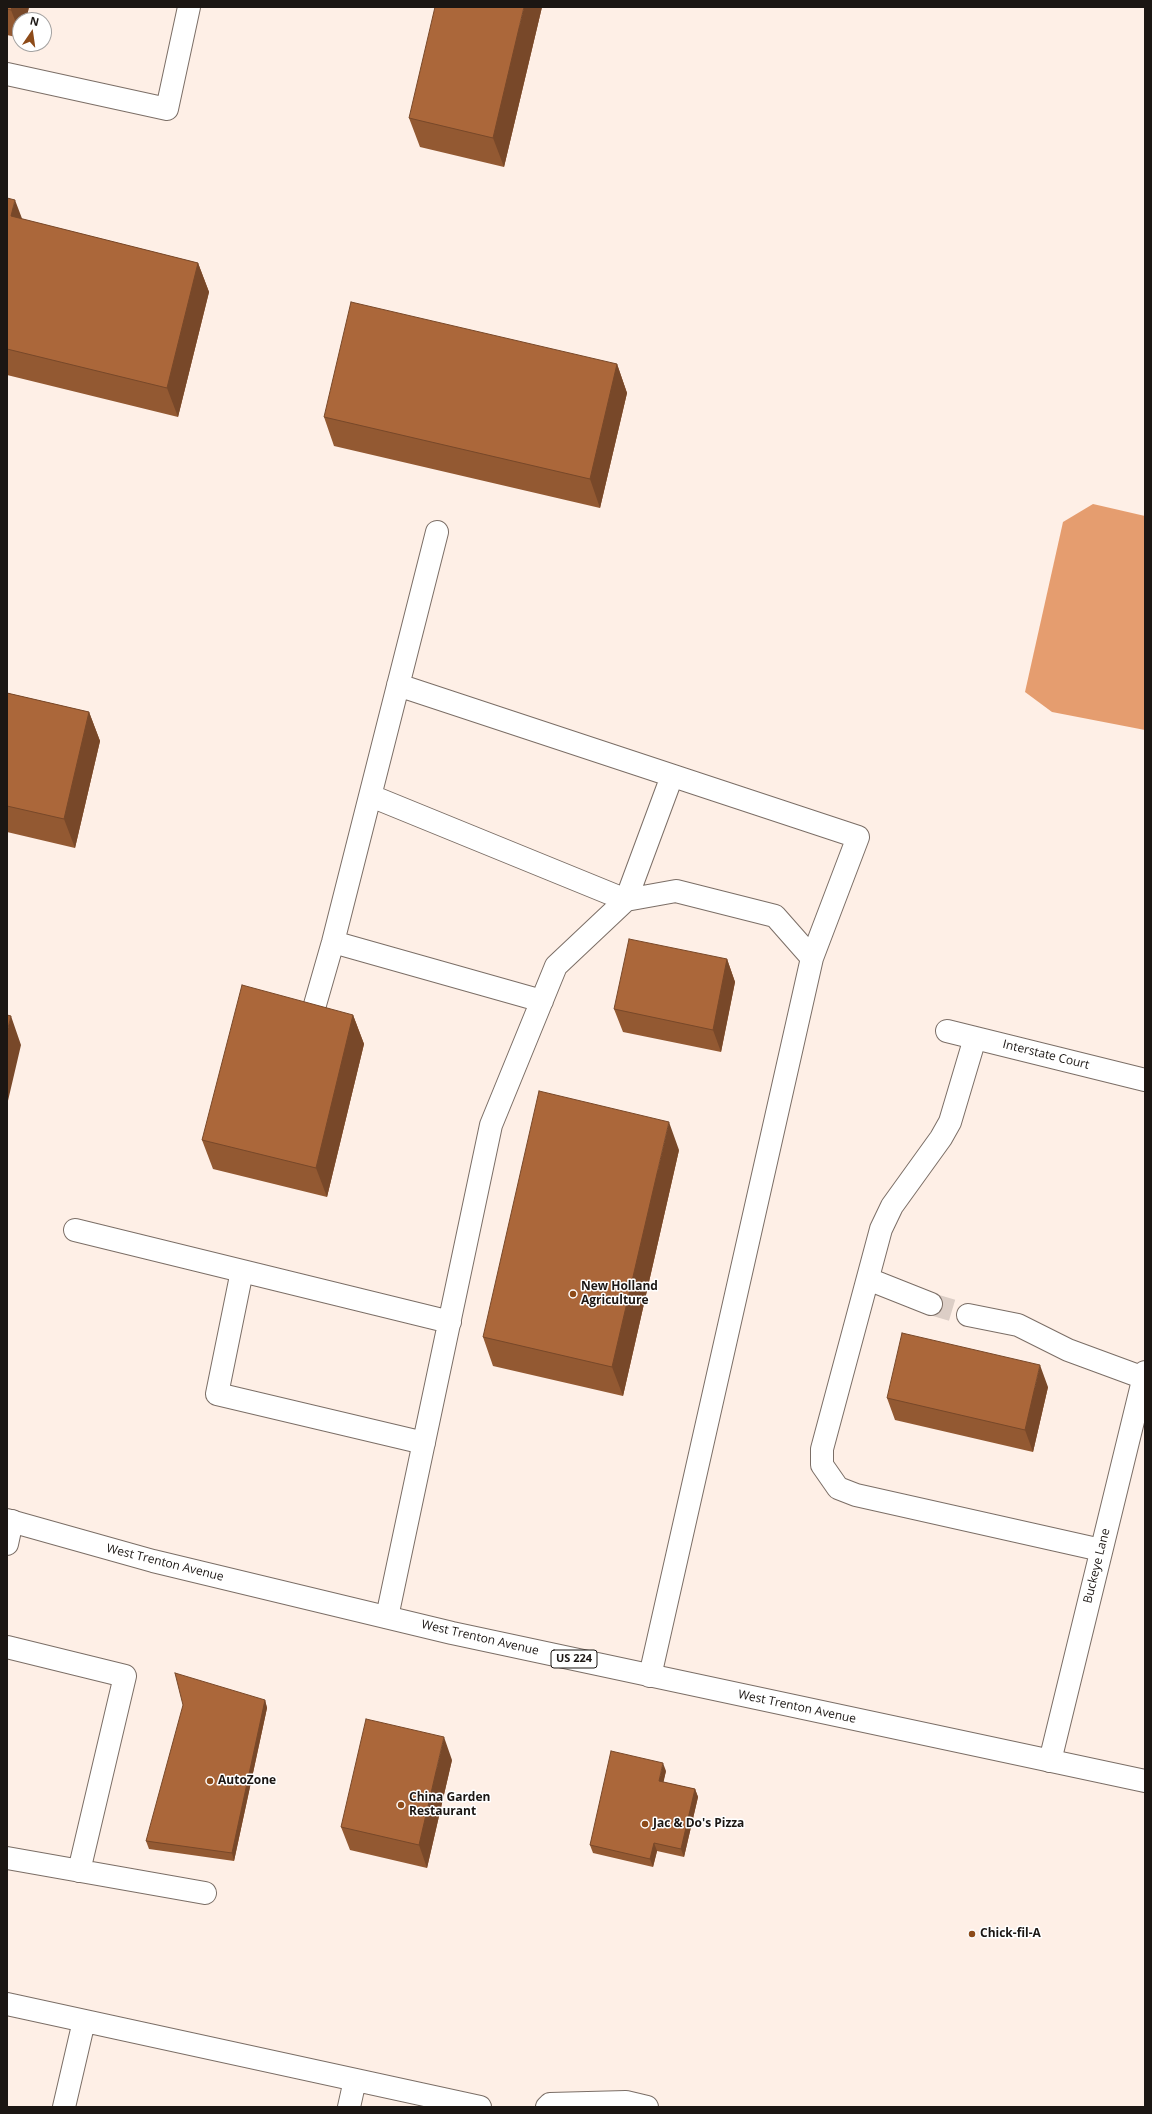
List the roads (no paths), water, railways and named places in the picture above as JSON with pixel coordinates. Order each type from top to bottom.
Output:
[{"type":"main road","points":[[7,74],[167,109],[189,7]]},
{"type":"main road","points":[[308,1029],[333,942],[438,532]]},
{"type":"main road","points":[[398,685],[858,837],[812,958],[650,1676]]},
{"type":"main road","points":[[387,1617],[491,1125],[556,966],[626,900],[672,776]]},
{"type":"main road","points":[[371,796],[626,900],[676,891],[775,916],[812,958]]},
{"type":"main road","points":[[333,942],[542,1001]]},
{"type":"main road","name":"Interstate Court","points":[[947,1031],[1145,1080]]},
{"type":"main road","points":[[976,1038],[950,1122],[941,1138],[892,1206],[881,1229],[822,1449],[822,1465],[838,1488],[856,1495],[1101,1550]]},
{"type":"main road","points":[[75,1230],[450,1322]]},
{"type":"main road","points":[[242,1271],[217,1394],[424,1443]]},
{"type":"main road","points":[[868,1279],[931,1304]]},
{"type":"main road","points":[[968,1315],[1018,1325],[1068,1350],[1144,1375]]},
{"type":"main road","name":"Buckeye Lane","points":[[1050,1761],[1144,1375]]},
{"type":"main road","points":[[7,1544],[10,1521]]},
{"type":"main road","name":"West Trenton Avenue","points":[[10,1521],[153,1561],[387,1617],[650,1676],[1145,1781]]},
{"type":"main road","points":[[7,1647],[125,1676],[79,1871]]},
{"type":"main road","points":[[7,1858],[205,1893]]},
{"type":"main road","points":[[7,2004],[480,2107]]},
{"type":"main road","points":[[64,2107],[84,2021]]},
{"type":"main road","points":[[349,2107],[355,2080]]},
{"type":"main road","points":[[547,2107],[550,2104],[626,2102],[647,2107]]},
{"type":"tunnel","points":[[931,1304],[968,1315]]},
{"type":"place","name":"New Holland Agriculture","points":[[573,1294]]},
{"type":"place","name":"AutoZone","points":[[210,1781]]},
{"type":"place","name":"China Garden Restaurant","points":[[401,1805]]},
{"type":"place","name":"Jac & Do's Pizza","points":[[645,1824]]},
{"type":"place","name":"Chick-fil-A","points":[[972,1934]]}]
